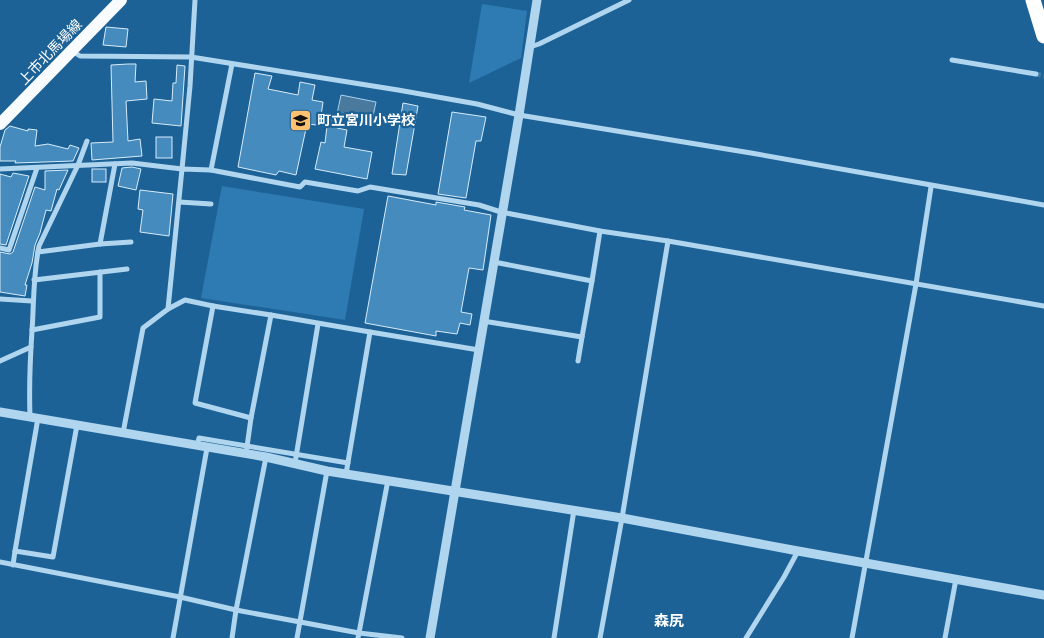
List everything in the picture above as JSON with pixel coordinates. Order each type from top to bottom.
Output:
[{"type":"highway","points":[[1033,0],[1044,36]]},
{"type":"main road","name":"上市北馬場線","points":[[0,124],[122,0]]},
{"type":"street","points":[[168,309],[190,86],[195,0]]},
{"type":"street","points":[[430,638],[537,0]]},
{"type":"street","points":[[530,47],[629,0]]},
{"type":"street","points":[[72,51],[80,56],[191,57],[438,97],[477,104],[519,115],[751,153],[1044,206]]},
{"type":"street","points":[[952,60],[1036,74]]},
{"type":"street","points":[[211,170],[232,64]]},
{"type":"street","points":[[13,565],[34,417],[31,347],[32,301],[39,246],[78,166],[87,141]]},
{"type":"street","points":[[0,170],[132,163],[182,169],[211,170],[300,187],[306,182],[358,191],[370,187],[479,205],[502,212],[600,231],[1044,306]]},
{"type":"street","points":[[100,244],[115,164]]},
{"type":"street","points":[[0,248],[9,250],[37,168]]},
{"type":"street","points":[[852,638],[916,284],[930,186]]},
{"type":"street","points":[[179,202],[211,204]]},
{"type":"street","points":[[578,360],[600,231]]},
{"type":"street","points":[[600,638],[668,241]]},
{"type":"street","points":[[38,252],[131,242]]},
{"type":"street","points":[[494,262],[592,281]]},
{"type":"street","points":[[34,280],[127,269]]},
{"type":"street","points":[[32,330],[100,317],[100,272]]},
{"type":"street","points":[[0,299],[32,301]]},
{"type":"street","points":[[123,433],[143,328],[168,309],[185,300],[479,350]]},
{"type":"street","points":[[213,306],[195,403],[251,418]]},
{"type":"street","points":[[247,450],[251,418],[271,315]]},
{"type":"street","points":[[483,321],[582,337]]},
{"type":"street","points":[[295,464],[318,324]]},
{"type":"street","points":[[346,474],[370,332]]},
{"type":"street","points":[[0,361],[31,347]]},
{"type":"street","points":[[0,412],[207,448],[296,453],[348,463]]},
{"type":"street","points":[[15,551],[53,558],[77,425]]},
{"type":"street","points":[[197,446],[199,438],[247,450],[266,457],[327,471],[622,518],[1044,595]]},
{"type":"street","points":[[173,638],[207,448]]},
{"type":"street","points":[[232,638],[266,457]]},
{"type":"street","points":[[296,638],[327,471]]},
{"type":"street","points":[[359,635],[388,480]]},
{"type":"street","points":[[554,638],[574,510]]},
{"type":"street","points":[[746,638],[784,578],[798,551]]},
{"type":"street","points":[[0,562],[180,597],[236,610],[299,620],[359,635],[402,638]]},
{"type":"street","points":[[945,638],[956,579]]},
{"type":"shaded area","points":[[482,4],[527,11],[521,58],[469,83]]},
{"type":"shaded area","points":[[341,95],[376,102],[372,121],[337,114]]},
{"type":"shaded area","points":[[222,186],[364,209],[345,320],[201,298]]},
{"type":"building","points":[[106,27],[128,29],[126,47],[103,45]]},
{"type":"building","points":[[136,64],[135,82],[146,81],[147,99],[126,101],[128,141],[140,139],[142,156],[92,160],[91,143],[113,142],[111,65]]},
{"type":"building","points":[[177,65],[185,66],[181,126],[152,123],[154,99],[172,101]]},
{"type":"building","points":[[255,73],[272,76],[268,89],[298,95],[300,82],[315,85],[312,100],[323,102],[321,116],[338,120],[337,128],[347,130],[344,147],[372,152],[367,179],[315,169],[321,142],[325,143],[327,126],[307,124],[296,175],[279,171],[276,175],[238,167]]},
{"type":"building","points":[[403,103],[418,106],[406,175],[392,174]]},
{"type":"building","points":[[452,112],[486,117],[481,141],[476,141],[466,198],[438,194]]},
{"type":"building","points":[[10,126],[28,131],[28,129],[37,130],[35,146],[48,144],[68,149],[70,145],[79,148],[73,161],[15,163],[16,161],[0,161],[0,147],[5,130]]},
{"type":"building","points":[[156,137],[172,137],[172,158],[156,158]]},
{"type":"building","points":[[132,167],[141,169],[136,190],[118,186],[122,168]]},
{"type":"building","points":[[92,169],[106,169],[106,182],[92,182]]},
{"type":"building","points":[[68,170],[59,190],[57,189],[51,211],[46,210],[25,285],[27,285],[25,296],[0,292],[0,252],[10,254],[13,252],[35,187],[45,190],[45,171]]},
{"type":"building","points":[[13,173],[29,176],[6,245],[0,244],[0,174],[11,177]]},
{"type":"building","points":[[140,190],[173,194],[169,236],[140,232],[143,210],[138,209]]},
{"type":"building","points":[[388,196],[436,205],[436,202],[465,207],[464,210],[491,215],[483,270],[469,268],[461,312],[472,314],[470,325],[460,323],[457,334],[436,331],[436,336],[365,323]]},
{"type":"tunnel","points":[[1036,74],[1044,76]]},
{"type":"place","name":"町立宮川小学校","points":[[301,120]]},
{"type":"district","name":"森尻","points":[[669,621]]}]
